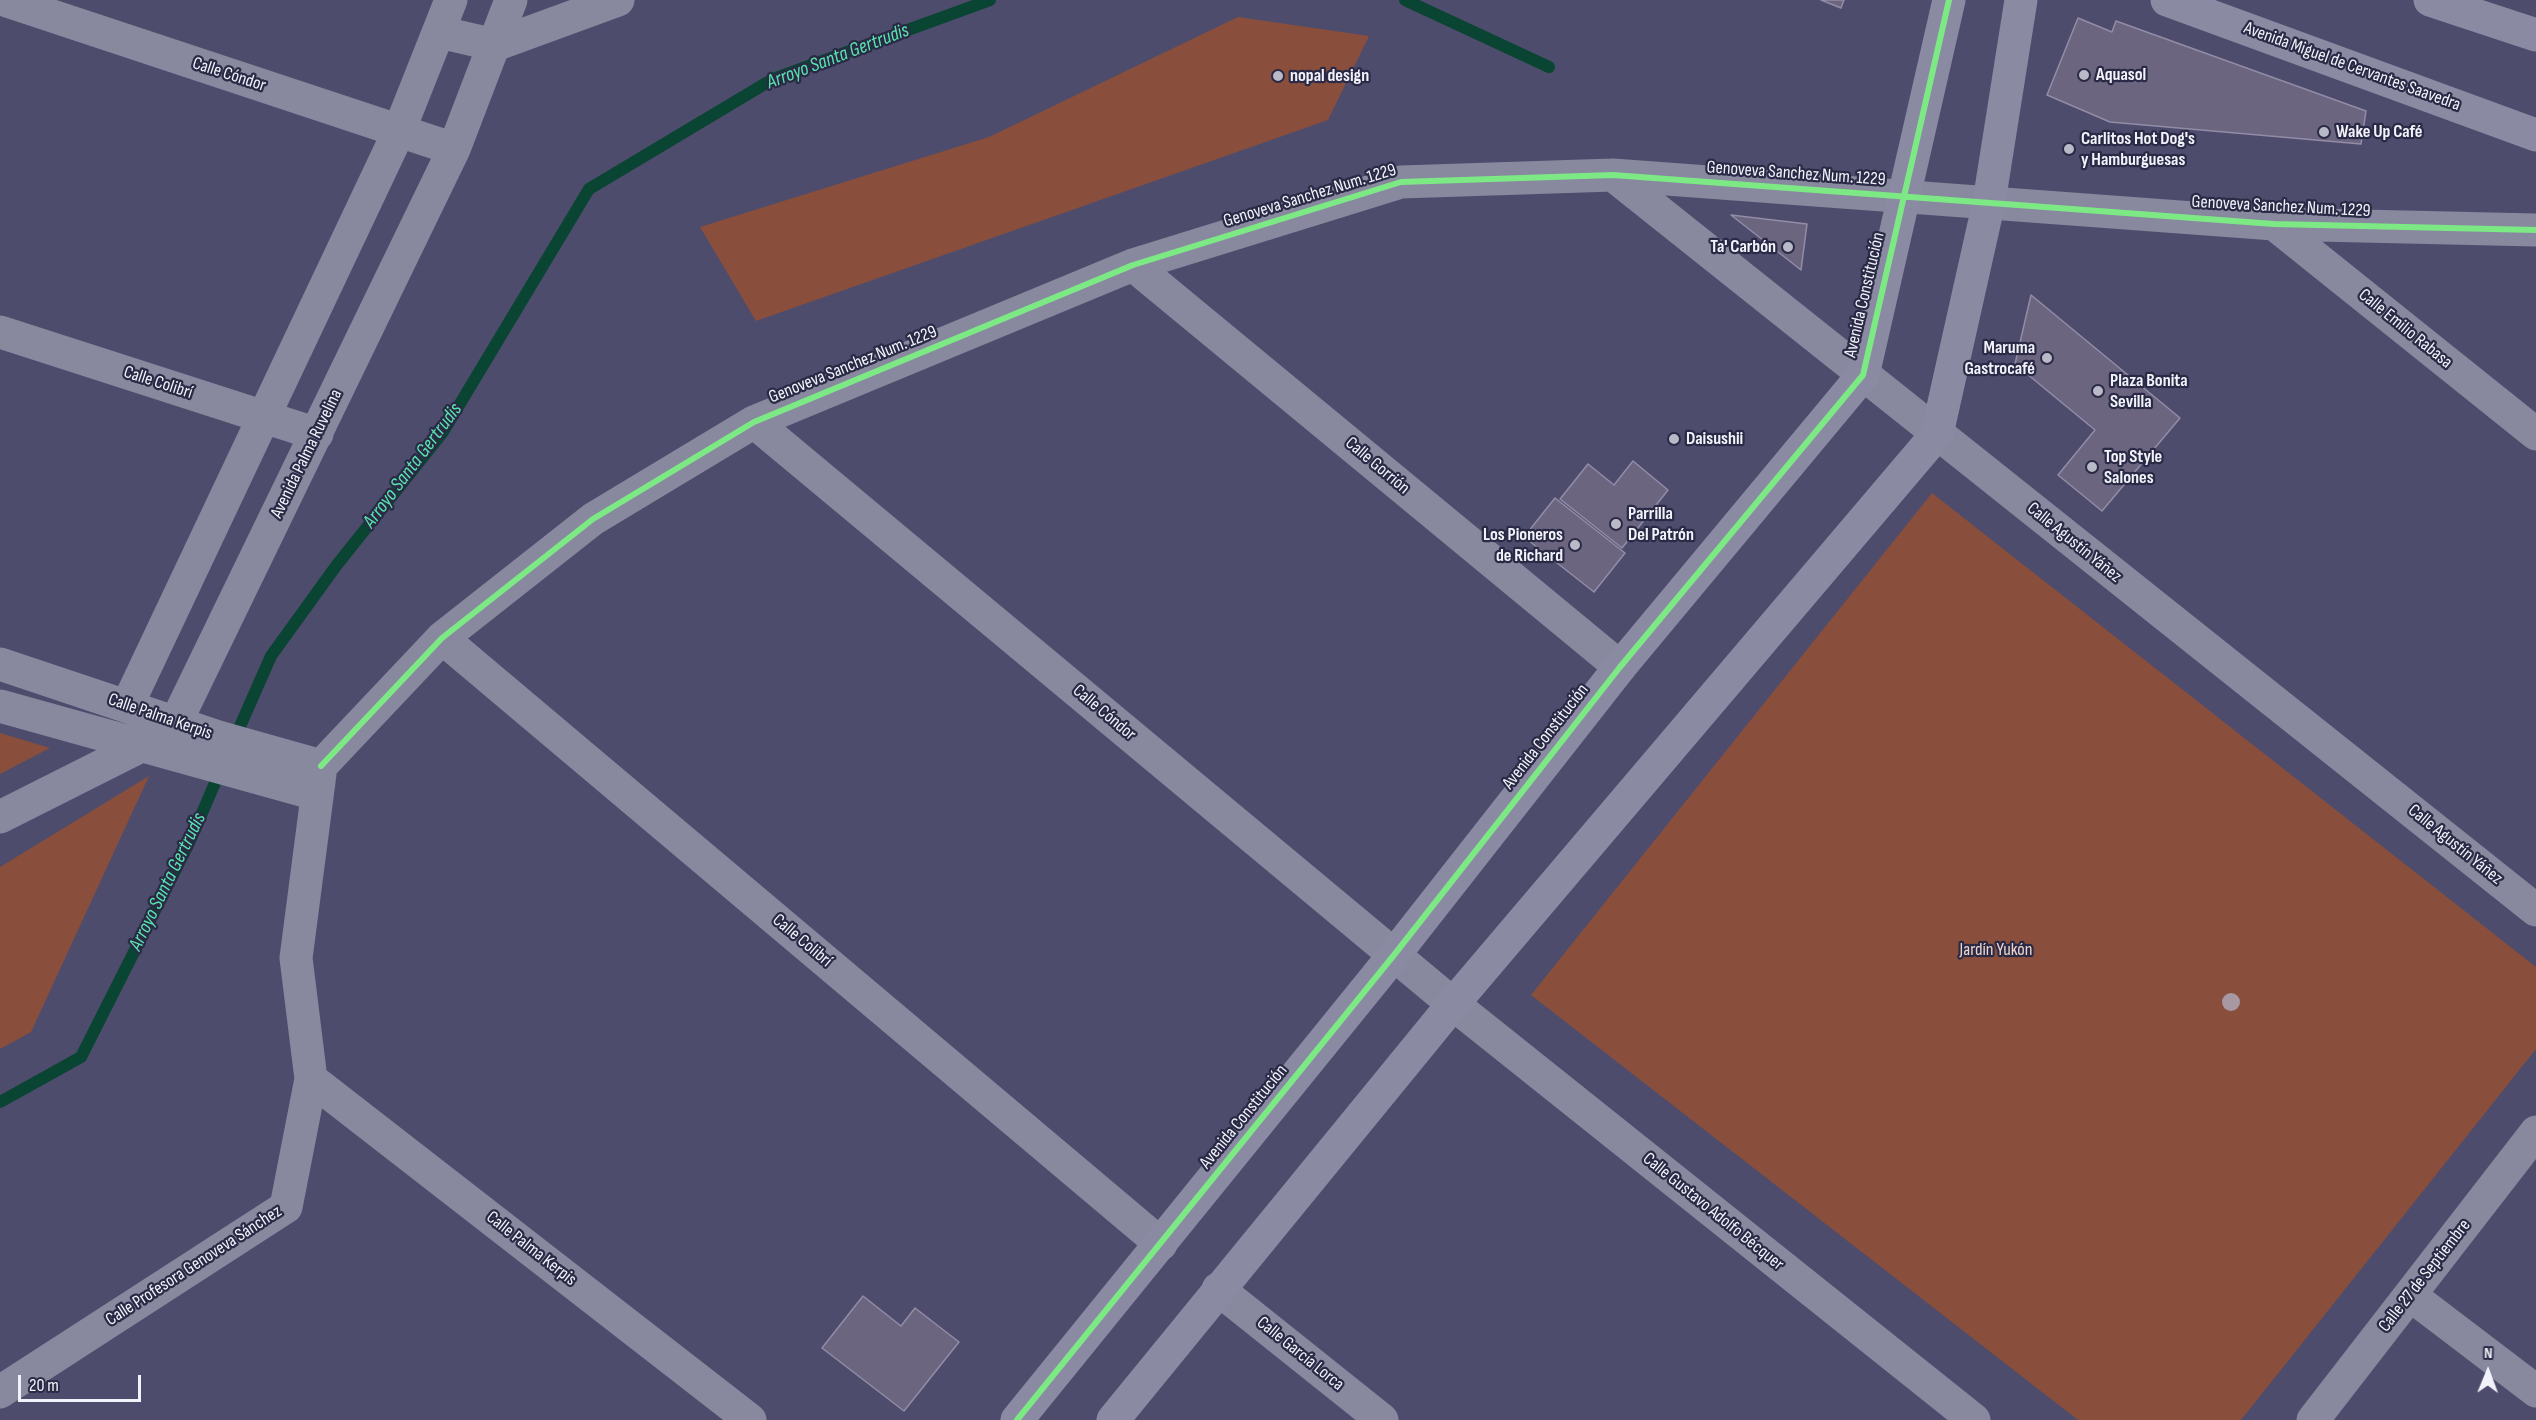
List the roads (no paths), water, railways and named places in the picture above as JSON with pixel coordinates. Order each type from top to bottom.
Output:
[{"type":"street","name":"Calle Cóndor","points":[[4,0],[454,149]]},
{"type":"street","points":[[127,706],[399,131],[451,0]]},
{"type":"street","name":"Avenida Palma Ruvelina","points":[[0,817],[141,746],[176,722],[454,149],[511,0]]},
{"type":"street","points":[[439,32],[495,45],[618,0]]},
{"type":"street","name":"Avenida Constitución","points":[[1017,1420],[1394,955],[1620,667],[1863,375],[1949,0]]},
{"type":"street","points":[[1113,1420],[1453,1004],[1937,434],[1989,202],[2021,0]]},
{"type":"street","name":"Avenida Miguel de Cervantes Saavedra","points":[[2167,0],[2536,135]]},
{"type":"street","points":[[2430,0],[2536,35]]},
{"type":"street","name":"Genoveva Sanchez Num. 1229","points":[[318,780],[442,638],[593,519],[754,422],[1134,266],[1401,182],[1613,175],[2274,224],[2536,230]]},
{"type":"street","name":"Calle Agustín Yáñez","points":[[1613,175],[2536,910]]},
{"type":"street","name":"Calle Emilio Rabasa","points":[[2274,224],[2536,434]]},
{"type":"street","name":"Calle Gorrión","points":[[1134,266],[1620,667]]},
{"type":"street","name":"Calle Colibrí","points":[[0,332],[317,434]]},
{"type":"street","name":"Calle Cóndor","points":[[754,422],[1453,1004]]},
{"type":"street","name":"Calle Colibrí","points":[[442,638],[1161,1244]]},
{"type":"street","name":"Calle Palma Kerpis","points":[[0,664],[176,722],[213,750]]},
{"type":"street","name":"Calle Palma Kerpis","points":[[0,706],[141,746],[213,750],[318,780]]},
{"type":"street","name":"Calle Profesora Genoveva Sánchez","points":[[0,1392],[286,1208],[311,1079],[296,958],[318,780]]},
{"type":"street","name":"Calle Gustavo Adolfo Bécquer","points":[[1453,1004],[1974,1420]]},
{"type":"street","name":"Calle Palma Kerpis","points":[[311,1079],[750,1420]]},
{"type":"street","name":"Calle 27 de Septiembre","points":[[2313,1420],[2536,1132]]},
{"type":"street","name":"Calle García Lorca","points":[[1218,1289],[1382,1420]]},
{"type":"street","points":[[2410,1295],[2536,1391]]},
{"type":"waterway","name":"Arroyo Santa Gertrudis","points":[[234,740],[271,656],[336,566],[443,432],[589,189],[773,79],[990,0]]},
{"type":"waterway","points":[[1405,0],[1549,67]]},
{"type":"waterway","name":"Arroyo Santa Gertrudis","points":[[0,1102],[81,1057],[190,841],[221,769]]},
{"type":"place","name":"Aquasol","points":[[2084,75]]},
{"type":"place","name":"nopal design","points":[[1278,76]]},
{"type":"place","name":"Wake Up Café","points":[[2324,132]]},
{"type":"place","name":"Carlitos Hot Dog's y Hamburguesas","points":[[2069,149]]},
{"type":"place","name":"Ta' Carbón","points":[[1788,247]]},
{"type":"place","name":"Maruma Gastrocafé","points":[[2047,358]]},
{"type":"place","name":"Plaza Bonita Sevilla","points":[[2098,391]]},
{"type":"place","name":"Daisushii","points":[[1674,439]]},
{"type":"place","name":"Top Style Salones","points":[[2092,467]]},
{"type":"place","name":"Parrilla Del Patrón","points":[[1616,524]]},
{"type":"place","name":"Los Pioneros de Richard","points":[[1575,545]]},
{"type":"park label","name":"Jardín Yukón","points":[[1996,950]]}]
